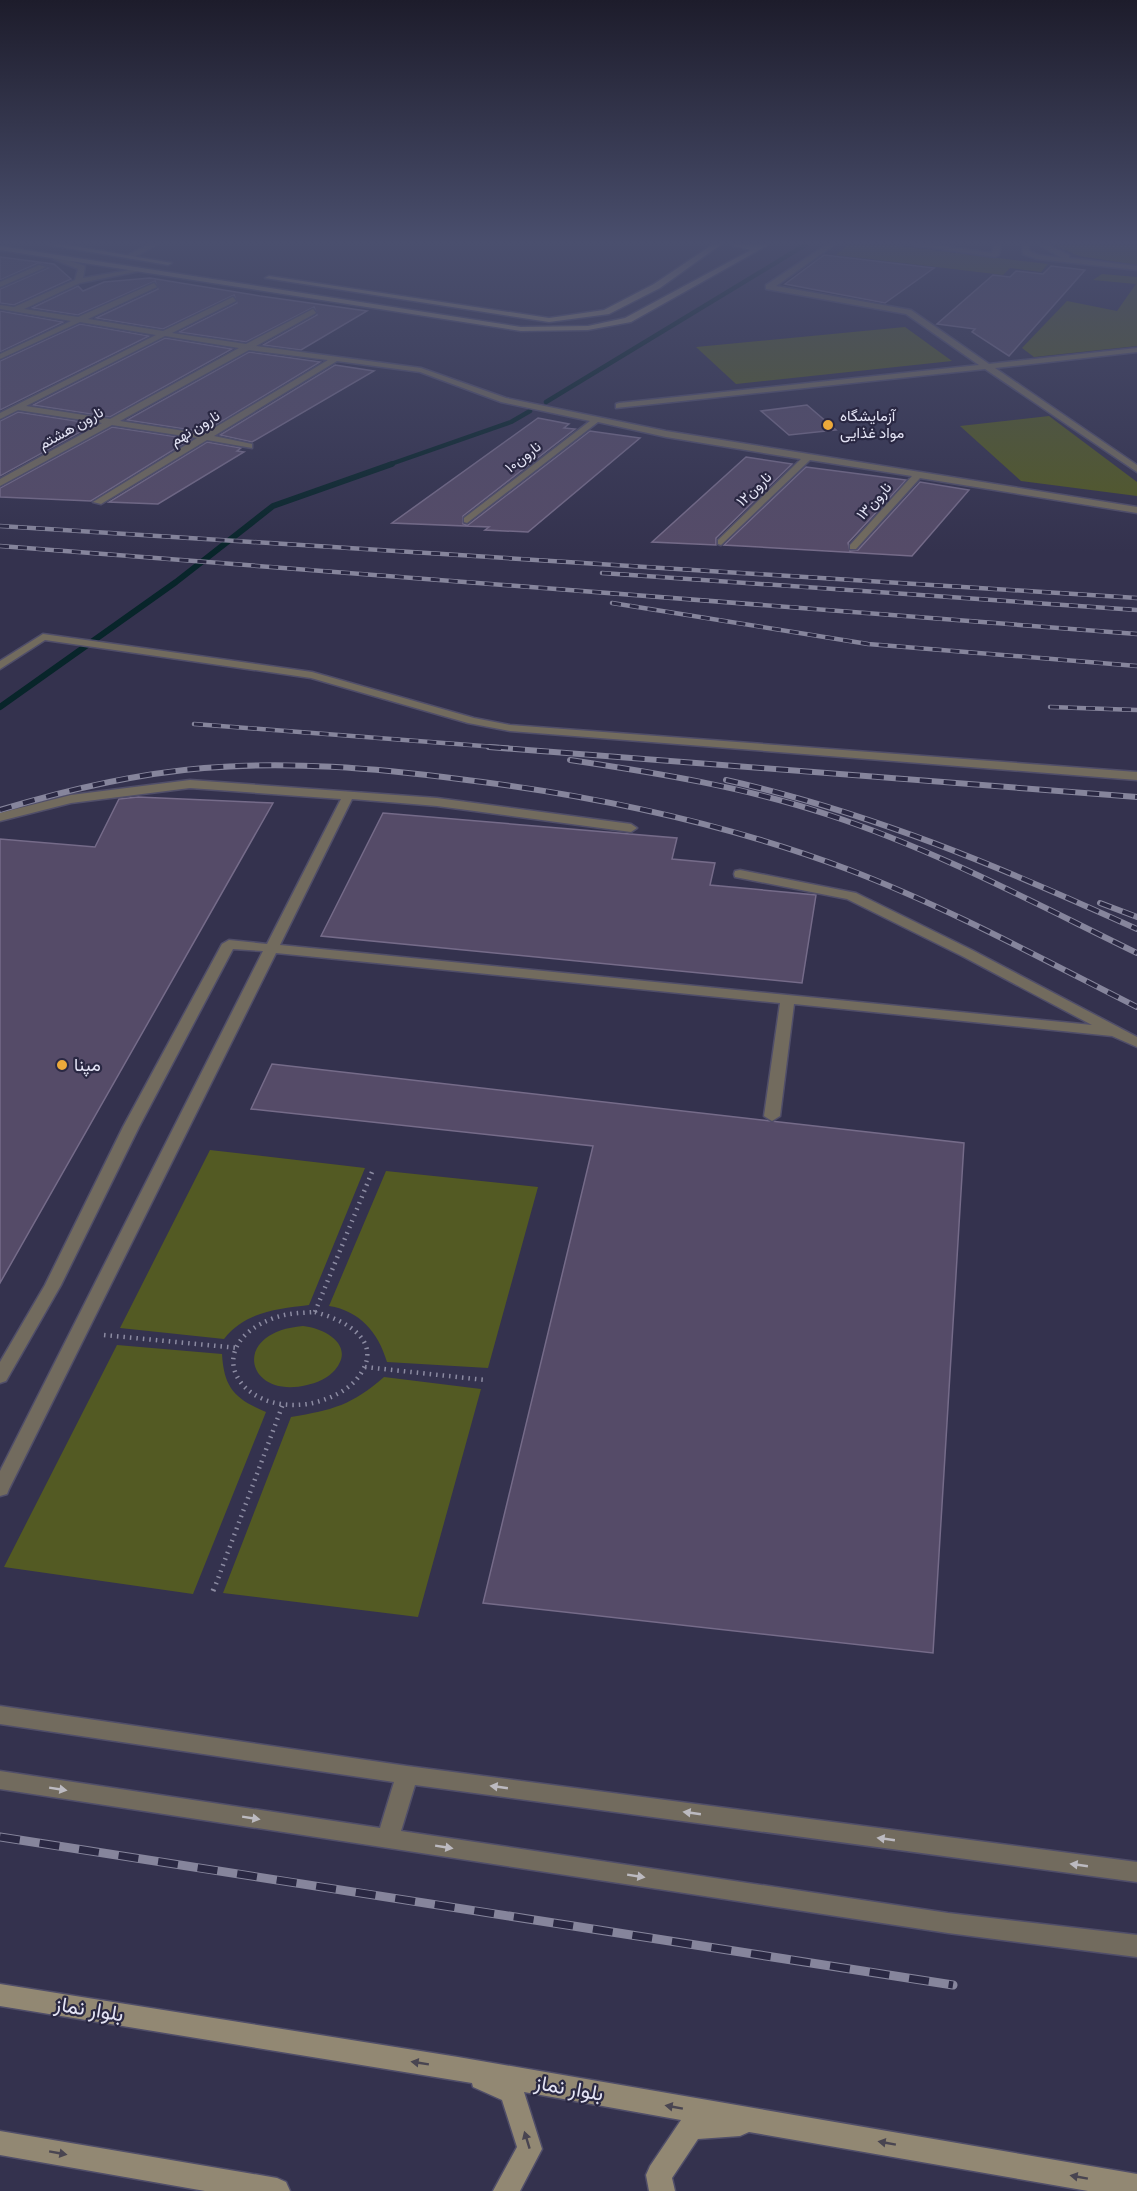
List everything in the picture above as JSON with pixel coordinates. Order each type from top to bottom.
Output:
[{"type":"main road","name":"بلوار نماز","points":[[0,1995],[458,2069],[1137,2187]]},
{"type":"main road","points":[[458,2069],[512,2092],[530,2149],[506,2191]]},
{"type":"main road","points":[[662,2191],[659,2175],[691,2127],[767,2123]]},
{"type":"main road","points":[[0,2143],[277,2191]]},
{"type":"street","points":[[0,357],[20,347]]},
{"type":"street","points":[[0,416],[135,347]]},
{"type":"street","name":"نارون هشتم","points":[[0,483],[247,347]]},
{"type":"street","points":[[249,347],[421,370],[504,400],[666,434],[1137,510]]},
{"type":"street","points":[[960,347],[1137,470]]},
{"type":"street","points":[[619,406],[1137,350]]},
{"type":"street","name":"نارون نهم","points":[[98,501],[337,358]]},
{"type":"street","points":[[0,405],[206,436],[249,446]]},
{"type":"street","name":"نارون۱۰","points":[[467,520],[597,419]]},
{"type":"street","name":"نارون۱۲","points":[[721,542],[808,457]]},
{"type":"street","name":"نارون۱۳","points":[[853,548],[918,475]]},
{"type":"street","points":[[0,666],[42,637],[312,675],[472,721],[510,728],[1137,776]]},
{"type":"street","points":[[0,817],[71,799],[190,784],[437,802],[631,828]]},
{"type":"street","points":[[0,1489],[349,794]]},
{"type":"street","points":[[740,874],[851,896],[967,953],[1137,1042]]},
{"type":"street","points":[[0,1377],[53,1285],[131,1127],[229,944],[1115,1032]]},
{"type":"street","points":[[772,1116],[788,999]]},
{"type":"street","points":[[0,1715],[407,1774],[1137,1872]]},
{"type":"street","points":[[388,1839],[407,1774]]},
{"type":"street","points":[[0,1780],[948,1923],[1137,1946]]},
{"type":"path","points":[[315,1312],[372,1172]]},
{"type":"path","points":[[315,1312],[335,1316],[352,1325],[363,1337],[368,1352],[365,1367],[355,1382],[339,1394],[319,1402],[297,1406],[255,1397],[241,1386],[234,1371],[233,1356],[254,1328],[272,1318],[294,1313],[315,1312]]},
{"type":"path","points":[[78,1333],[237,1348]]},
{"type":"path","points":[[365,1367],[486,1380]]},
{"type":"path","points":[[213,1591],[283,1404]]},
{"type":"green space","points":[[696,347],[933,347],[952,361],[736,384]]},
{"type":"green space","points":[[1023,347],[1125,347],[1034,357]]},
{"type":"green space","points":[[1049,416],[1137,482],[1137,496],[1021,481],[960,426]]},
{"type":"green space","points":[[210,1150],[365,1168],[309,1305],[273,1310],[251,1317],[232,1330],[224,1339],[120,1328]]},
{"type":"green space","points":[[386,1171],[538,1187],[488,1368],[387,1362],[373,1332],[359,1318],[329,1306]]},
{"type":"green space","points":[[303,1326],[320,1330],[335,1339],[342,1353],[341,1361],[332,1373],[315,1383],[286,1387],[270,1383],[259,1375],[254,1363],[256,1351],[264,1340],[279,1331]]},
{"type":"green space","points":[[117,1345],[222,1354],[225,1376],[233,1391],[246,1402],[266,1412],[193,1594],[4,1567]]},
{"type":"green space","points":[[384,1377],[481,1389],[418,1617],[223,1593],[291,1417],[341,1405],[362,1394]]},
{"type":"building","points":[[0,347],[10,347],[0,352]]},
{"type":"building","points":[[30,347],[126,347],[0,410],[0,361]]},
{"type":"building","points":[[147,347],[232,349],[110,417],[33,405]]},
{"type":"building","points":[[280,347],[306,347],[301,350]]},
{"type":"building","points":[[996,347],[1017,347],[1009,356]]},
{"type":"building","points":[[249,352],[320,362],[204,432],[127,420]]},
{"type":"building","points":[[335,365],[374,371],[252,442],[220,435]]},
{"type":"building","points":[[807,405],[836,430],[789,435],[761,411]]},
{"type":"building","points":[[18,412],[95,424],[0,476],[0,421]]},
{"type":"building","points":[[538,418],[569,424],[564,428],[575,429],[463,516],[463,524],[468,525],[590,431],[640,438],[528,532],[485,530],[489,527],[392,523]]},
{"type":"building","points":[[112,427],[191,439],[91,501],[0,497],[0,488]]},
{"type":"building","points":[[207,442],[241,448],[237,451],[244,452],[158,504],[109,502]]},
{"type":"building","points":[[746,457],[792,464],[716,538],[716,545],[652,542]]},
{"type":"building","points":[[806,467],[906,480],[848,543],[850,551],[858,550],[920,482],[969,490],[912,556],[724,545]]},
{"type":"building","name":"مپنا","points":[[138,797],[273,803],[0,1283],[0,839],[95,847],[119,799]]},
{"type":"building","points":[[383,813],[677,838],[672,859],[715,863],[710,885],[816,895],[802,983],[321,936]]},
{"type":"building","points":[[272,1064],[964,1143],[933,1653],[483,1603],[593,1146],[251,1109]]},
{"type":"waterway","points":[[546,402],[636,347]]},
{"type":"waterway","points":[[388,465],[511,422],[530,411]]},
{"type":"waterway","points":[[0,707],[176,582],[273,506],[392,464]]},
{"type":"railway","points":[[0,526],[1137,598]]},
{"type":"railway","points":[[0,546],[1137,634]]},
{"type":"railway","points":[[602,573],[1137,610]]},
{"type":"railway","points":[[612,603],[868,644],[1137,666]]},
{"type":"railway","points":[[1050,707],[1137,710]]},
{"type":"railway","points":[[194,724],[509,748]]},
{"type":"railway","points":[[489,747],[1137,797]]},
{"type":"railway","points":[[570,760],[733,789],[829,815],[947,861],[1137,953]]},
{"type":"railway","points":[[0,810],[126,779],[204,768],[268,765],[396,772],[558,793],[704,824],[800,852],[847,869],[958,917],[1137,1007]]},
{"type":"railway","points":[[726,780],[780,793],[884,825],[986,863],[1137,929]]},
{"type":"railway","points":[[1100,903],[1137,917]]},
{"type":"railway","points":[[0,1837],[953,1985]]},
{"type":"place","name":"آزمایشگاه مواد غذایی","points":[[828,425]]},
{"type":"place","name":"مپنا","points":[[62,1065]]}]
